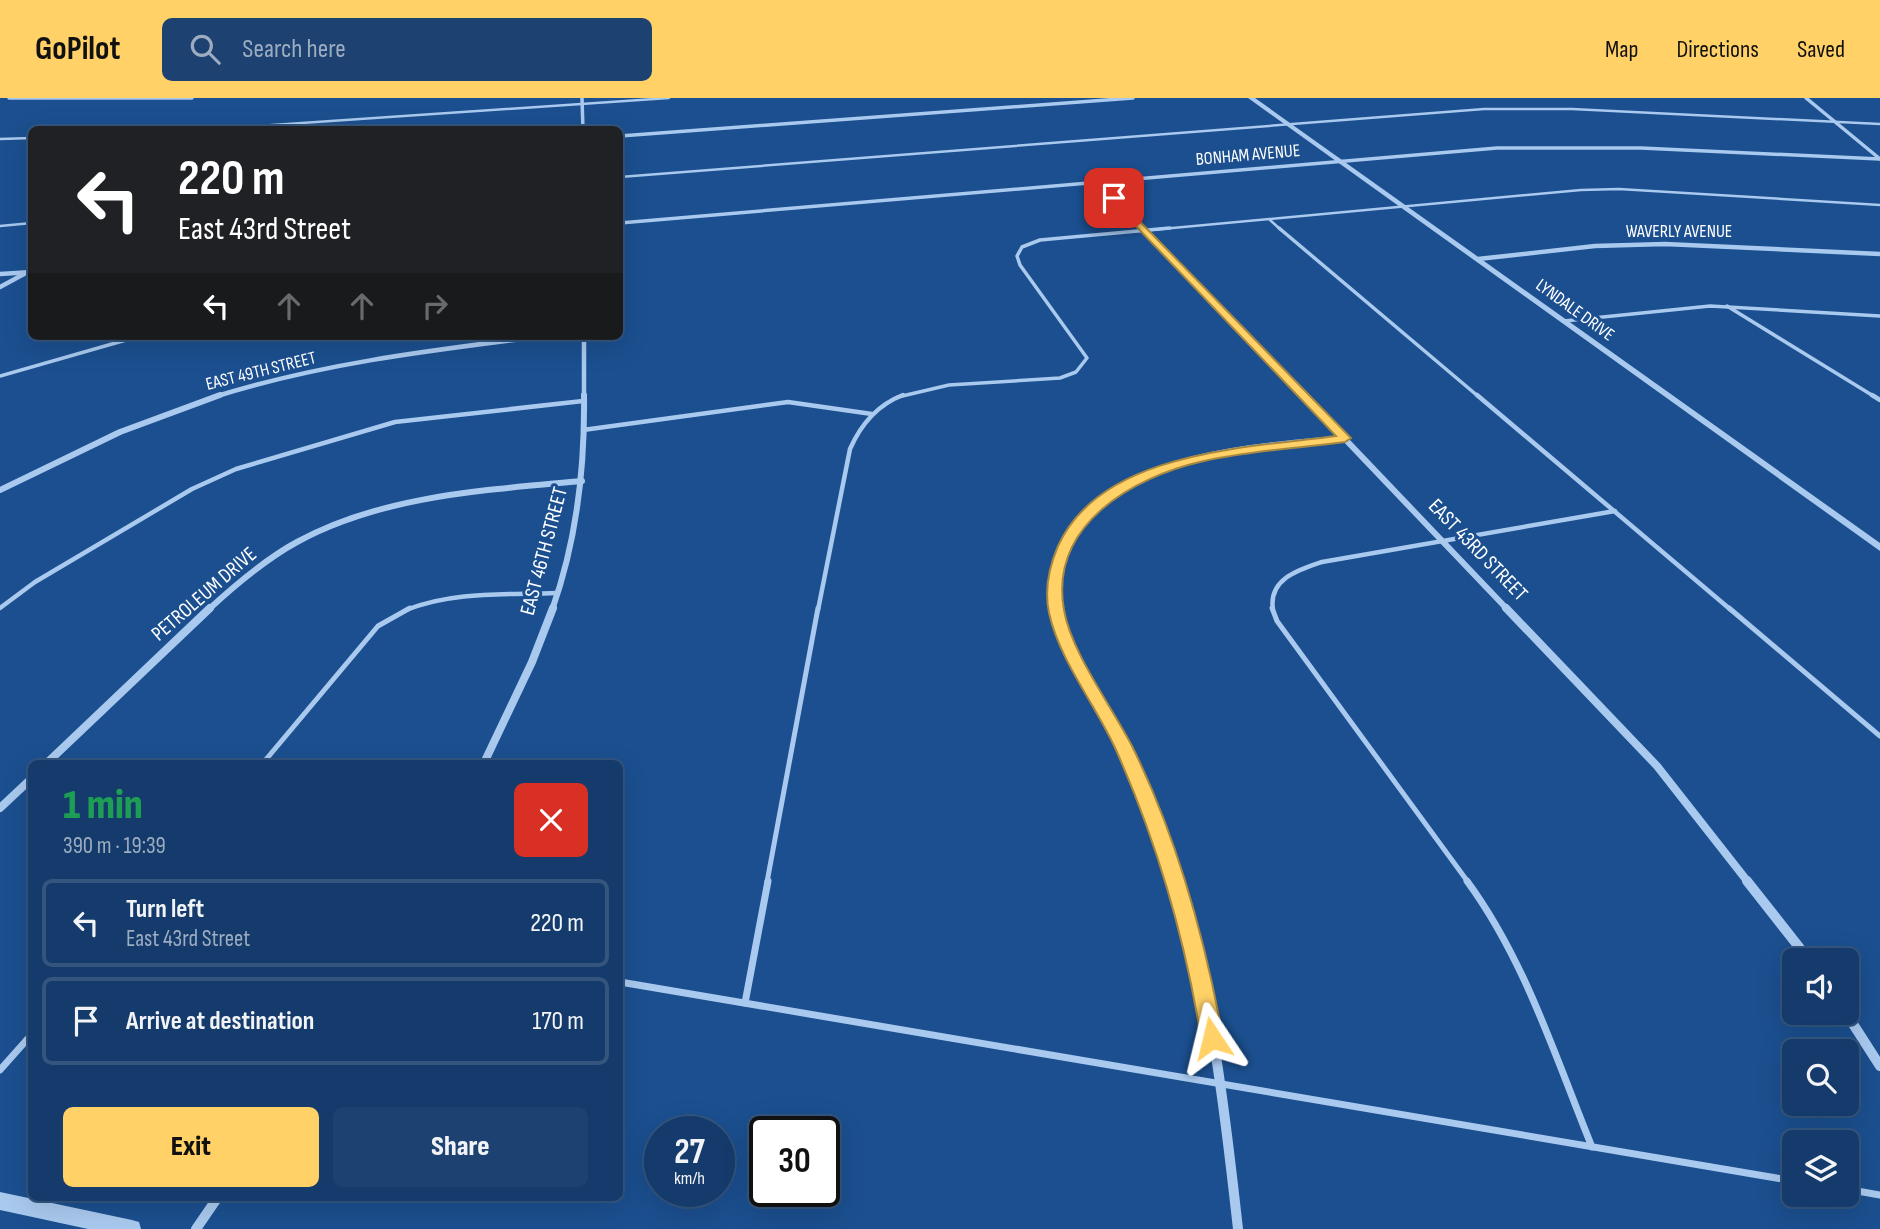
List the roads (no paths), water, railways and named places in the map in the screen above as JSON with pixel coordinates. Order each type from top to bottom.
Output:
[{"type":"street","points":[[9,98],[192,98]]},
{"type":"street","points":[[582,98],[583,126]]},
{"type":"street","points":[[623,136],[1133,98]]},
{"type":"street","name":"LYNDALE DRIVE","points":[[1251,98],[1880,548]]},
{"type":"street","points":[[1807,98],[1880,159]]},
{"type":"street","name":"BONHAM AVENUE","points":[[623,223],[1497,148],[1589,145],[1880,159]]},
{"type":"street","name":"EAST 43RD STREET","points":[[1099,182],[1657,766],[1800,948]]},
{"type":"street","name":"WAVERLY AVENUE","points":[[1478,259],[1595,246],[1665,243],[1880,254]]},
{"type":"street","points":[[0,274],[28,272]]},
{"type":"street","points":[[0,287],[28,273]]},
{"type":"street","name":"EAST 49TH STREET","points":[[0,490],[90,444],[142,422],[248,387],[377,359],[516,340]]},
{"type":"street","name":"EAST 46TH STREET","points":[[485,760],[539,643],[573,536],[582,481],[584,340]]},
{"type":"street","points":[[1238,1229],[1227,1122],[1204,992],[1172,873],[1149,803],[1123,746],[1068,644],[1060,623],[1054,586],[1058,563],[1069,538],[1086,515],[1109,495],[1138,479],[1201,458],[1345,438]]},
{"type":"street","name":"PETROLEUM DRIVE","points":[[50,760],[205,612],[251,573],[314,533],[351,518],[394,506],[582,481]]},
{"type":"street","points":[[0,808],[28,782]]},
{"type":"street","points":[[1854,1025],[1880,1066]]},
{"type":"street","points":[[0,1201],[132,1229]]},
{"type":"street","points":[[196,1229],[215,1201]]},
{"type":"lane","points":[[259,126],[669,98]]},
{"type":"lane","points":[[623,177],[1450,111],[1519,108],[1880,124]]},
{"type":"lane","points":[[0,139],[28,138]]},
{"type":"lane","points":[[745,1003],[839,495],[848,457],[861,426],[890,400],[914,392],[945,386],[1059,378],[1071,375],[1083,367],[1087,358],[1028,278],[1017,256],[1018,251],[1027,244],[1040,240],[1581,190],[1619,189],[1880,205]]},
{"type":"lane","points":[[1269,220],[1880,736]]},
{"type":"lane","points":[[0,226],[28,222]]},
{"type":"lane","points":[[1726,306],[1880,400]]},
{"type":"lane","points":[[1564,321],[1726,306],[1880,316]]},
{"type":"lane","points":[[0,376],[127,340]]},
{"type":"lane","points":[[0,608],[35,582],[192,489],[236,469],[395,422],[583,401]]},
{"type":"lane","points":[[583,430],[788,402],[872,414]]},
{"type":"lane","points":[[1592,1147],[1520,969],[1489,911],[1272,611],[1270,600],[1279,582],[1300,569],[1322,562],[1615,511]]},
{"type":"lane","points":[[266,760],[388,617],[416,605],[452,599],[556,593]]},
{"type":"lane","points":[[623,983],[1782,1179]]},
{"type":"lane","points":[[0,1070],[28,1038]]},
{"type":"lane","points":[[1859,1191],[1880,1195]]}]
